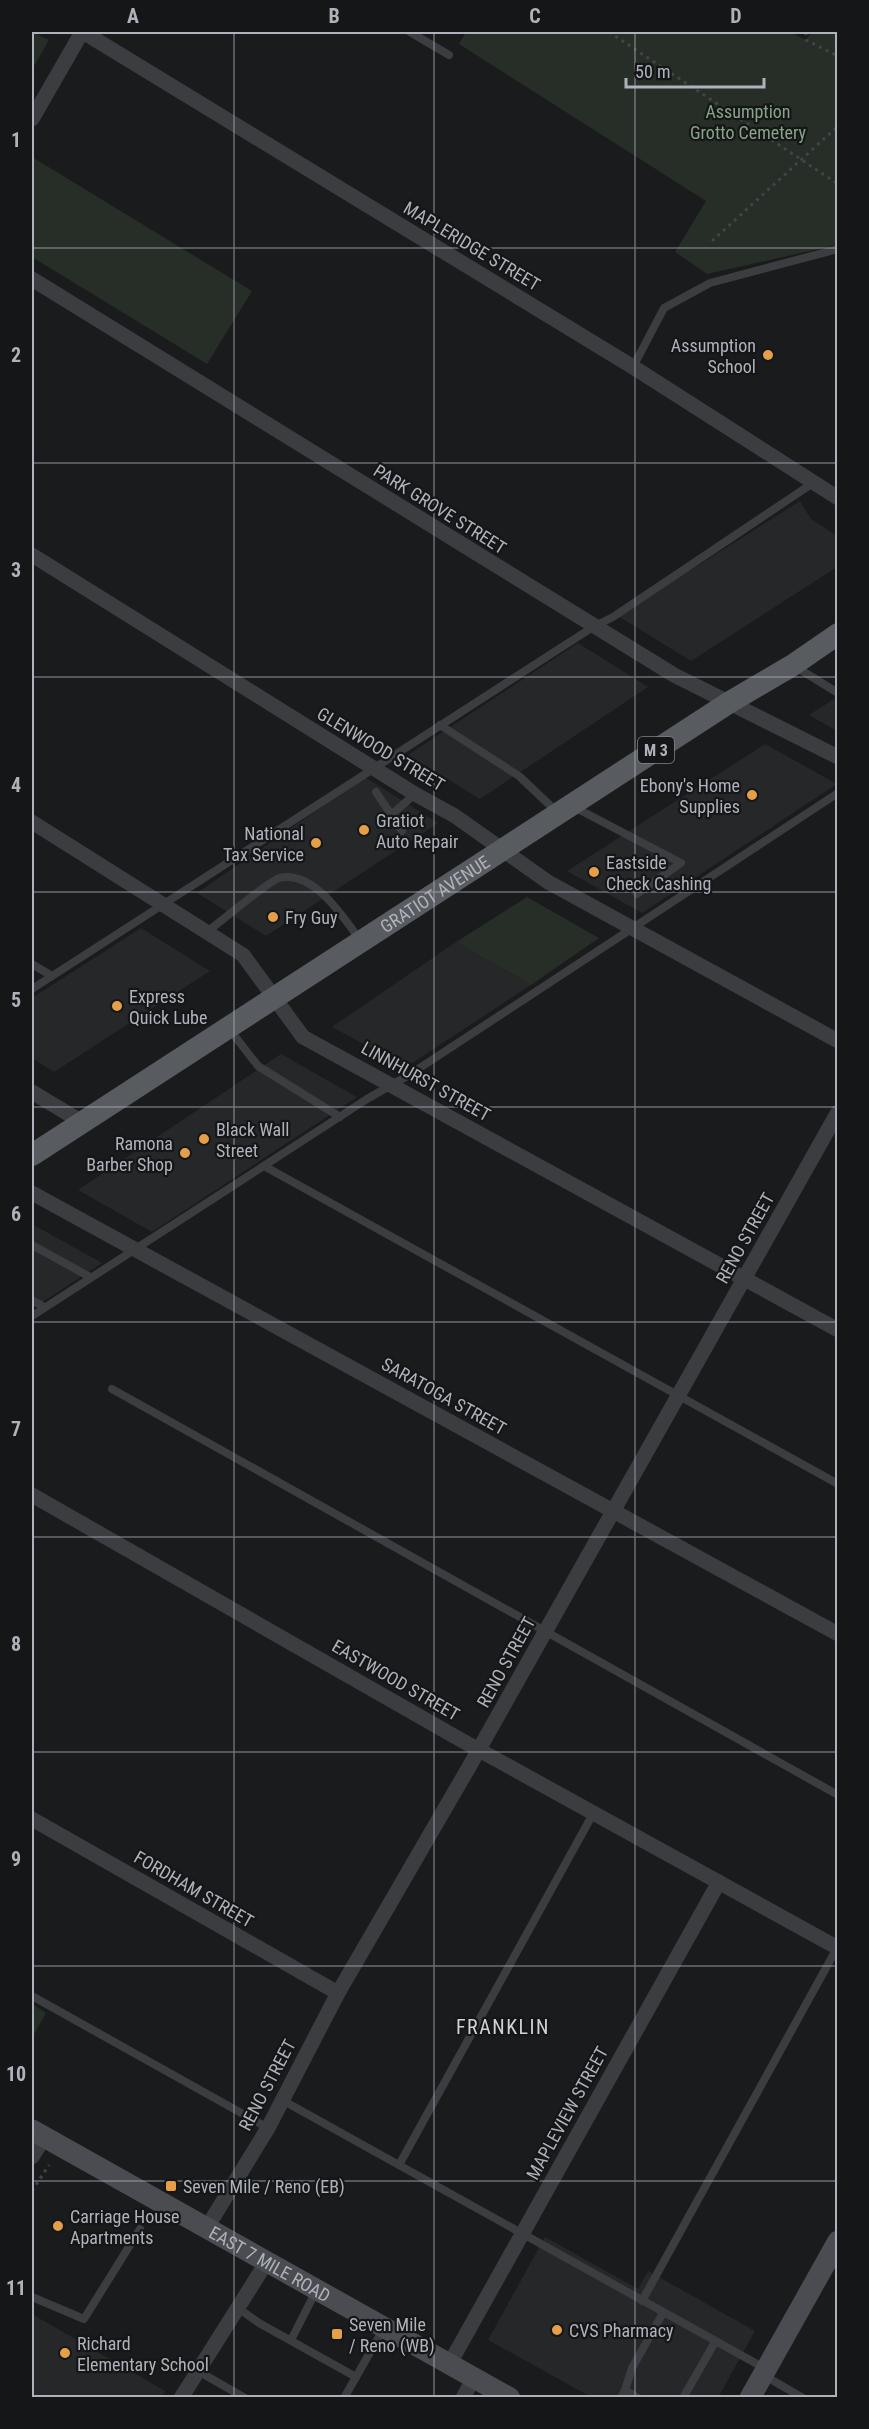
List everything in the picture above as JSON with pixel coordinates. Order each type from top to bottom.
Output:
[{"type":"main road","name":"GRATIOT AVENUE","points":[[32,1155],[730,702],[793,665],[837,634]]},
{"type":"street","points":[[32,119],[83,32]]},
{"type":"street","name":"MAPLERIDGE STREET","points":[[83,32],[633,367],[837,498]]},
{"type":"street","name":"PARK GROVE STREET","points":[[32,279],[593,627],[674,675],[837,757]]},
{"type":"street","name":"GLENWOOD STREET","points":[[32,555],[415,794],[455,816],[545,880],[630,929],[837,1041]]},
{"type":"street","name":"LINNHURST STREET","points":[[32,822],[243,955],[303,1037],[837,1330]]},
{"type":"street","points":[[32,1092],[82,1122]]},
{"type":"street","name":"RENO STREET","points":[[206,2229],[268,2128],[338,1993],[614,1511],[837,1112]]},
{"type":"street","name":"SARATOGA STREET","points":[[32,1192],[837,1634]]},
{"type":"street","name":"EASTWOOD STREET","points":[[32,1496],[837,1948]]},
{"type":"street","name":"FORDHAM STREET","points":[[32,1819],[338,1993]]},
{"type":"street","name":"MAPLEVIEW STREET","points":[[450,2363],[719,1882]]},
{"type":"street","points":[[32,2157],[38,2134]]},
{"type":"street","name":"EAST 7 MILE ROAD","points":[[38,2134],[510,2397]]},
{"type":"street","points":[[750,2397],[837,2241]]},
{"type":"street","points":[[181,2397],[266,2263]]},
{"type":"street","points":[[463,2397],[474,2377]]},
{"type":"lane","points":[[410,32],[449,56]]},
{"type":"lane","points":[[633,367],[664,308],[710,284],[837,249]]},
{"type":"lane","points":[[32,989],[593,627],[613,617],[813,483]]},
{"type":"lane","points":[[793,665],[837,693]]},
{"type":"lane","points":[[440,725],[519,776],[564,809],[681,862],[637,894]]},
{"type":"lane","points":[[376,792],[402,831]]},
{"type":"lane","points":[[32,1316],[90,1276],[392,1085],[837,793]]},
{"type":"lane","points":[[391,815],[415,794]]},
{"type":"lane","points":[[208,931],[279,878],[296,878],[330,898],[361,942]]},
{"type":"lane","points":[[32,964],[51,976]]},
{"type":"lane","points":[[228,1027],[258,1066],[340,1117]]},
{"type":"lane","points":[[264,1166],[837,1484]]},
{"type":"lane","points":[[32,1245],[90,1276]]},
{"type":"lane","points":[[32,1300],[44,1307]]},
{"type":"lane","points":[[112,1389],[837,1795]]},
{"type":"lane","points":[[399,2165],[594,1812]]},
{"type":"lane","points":[[642,2301],[837,1948]]},
{"type":"lane","points":[[32,1996],[268,2128]]},
{"type":"lane","points":[[282,2100],[715,2342],[803,2397]]},
{"type":"lane","points":[[32,2297],[84,2319],[140,2229]]},
{"type":"lane","points":[[291,2340],[316,2290]]},
{"type":"lane","points":[[238,2308],[356,2377]]},
{"type":"lane","points":[[638,2397],[623,2394],[632,2368],[663,2313]]},
{"type":"lane","points":[[344,2397],[384,2327]]},
{"type":"lane","points":[[683,2397],[715,2342]]},
{"type":"lane","points":[[198,2371],[244,2397]]},
{"type":"path","points":[[609,32],[837,184]]},
{"type":"path","points":[[806,32],[806,40],[837,56]]},
{"type":"path","points":[[712,241],[837,126]]},
{"type":"shaded area","points":[[800,501],[811,519],[837,536],[837,567],[691,661],[618,616]]},
{"type":"shaded area","points":[[578,643],[648,687],[480,799],[408,755]]},
{"type":"shaded area","points":[[837,697],[837,731],[809,715]]},
{"type":"shaded area","points":[[765,744],[837,784],[642,913],[567,871]]},
{"type":"shaded area","points":[[365,777],[438,823],[266,936],[197,893]]},
{"type":"shaded area","points":[[141,928],[210,971],[54,1072],[32,1058],[32,998]]},
{"type":"shaded area","points":[[456,942],[531,985],[406,1067],[332,1027]]},
{"type":"shaded area","points":[[281,1054],[357,1097],[152,1232],[78,1190]]},
{"type":"shaded area","points":[[32,1224],[102,1263],[32,1309]]},
{"type":"shaded area","points":[[545,2237],[638,2289],[648,2271],[755,2331],[718,2398],[591,2397],[488,2340]]},
{"type":"shaded area","name":"Richard Elementary School","points":[[32,2314],[165,2391],[161,2398],[32,2397]]},
{"type":"green space","points":[[32,32],[49,40],[32,70]]},
{"type":"green space","name":"Assumption Grotto Cemetery","points":[[466,32],[790,32],[806,40],[811,32],[837,32],[837,245],[707,274],[675,252],[706,201],[459,44]]},
{"type":"green space","points":[[32,157],[252,291],[207,364],[32,257]]},
{"type":"green space","points":[[527,897],[599,938],[531,985],[456,942]]},
{"type":"green space","points":[[32,2004],[46,2013],[32,2038]]},
{"type":"place","name":"Assumption School","points":[[768,355]]},
{"type":"place","name":"Ebony's Home Supplies","points":[[752,795]]},
{"type":"place","name":"Gratiot Auto Repair","points":[[364,830]]},
{"type":"place","name":"National Tax Service","points":[[316,843]]},
{"type":"place","name":"Eastside Check Cashing","points":[[594,872]]},
{"type":"place","name":"Fry Guy","points":[[273,917]]},
{"type":"place","name":"Express Quick Lube","points":[[117,1006]]},
{"type":"place","name":"Black Wall Street","points":[[204,1139]]},
{"type":"place","name":"Ramona Barber Shop","points":[[185,1153]]},
{"type":"place","name":"Seven Mile / Reno (EB)","points":[[171,2186]]},
{"type":"place","name":"Carriage House Apartments","points":[[58,2226]]},
{"type":"place","name":"CVS Pharmacy","points":[[557,2330]]},
{"type":"place","name":"Seven Mile / Reno (WB)","points":[[337,2334]]},
{"type":"place","name":"Richard Elementary School","points":[[65,2353]]},
{"type":"district","name":"FRANKLIN","points":[[503,2027]]}]
